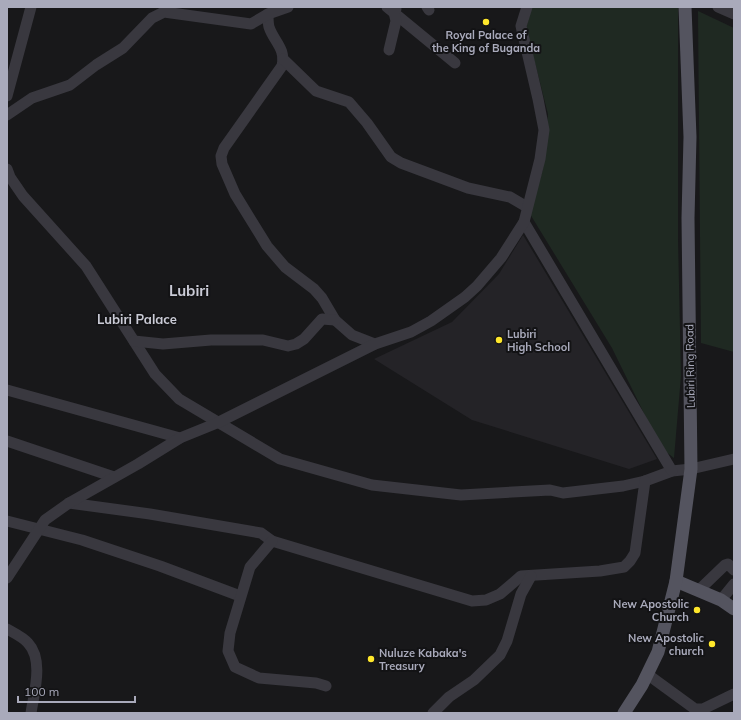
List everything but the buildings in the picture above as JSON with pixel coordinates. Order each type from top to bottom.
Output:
[{"type":"main road","name":"Lubiri Ring Road","points":[[624,713],[658,652],[676,581],[691,469],[688,218],[690,137],[685,7]]},
{"type":"main road","points":[[676,581],[721,600],[734,609]]},
{"type":"street","points":[[7,96],[31,7]]},
{"type":"street","points":[[7,115],[32,98],[70,85],[96,65],[123,48],[152,18],[164,10],[251,24],[258,22],[268,14],[288,7]]},
{"type":"street","points":[[7,578],[44,520],[69,503],[138,464],[180,438],[217,423],[375,344],[411,332],[431,321],[465,297],[500,258],[524,222],[540,159],[544,130],[521,26],[527,7]]},
{"type":"street","points":[[718,7],[734,14]]},
{"type":"street","points":[[389,50],[396,22],[393,9]]},
{"type":"street","points":[[393,9],[455,63]]},
{"type":"street","points":[[268,14],[269,27],[278,42],[283,60],[282,66],[224,148],[221,156],[222,164],[234,194],[267,246],[286,267],[314,289],[322,298],[335,320],[352,335],[375,344]]},
{"type":"street","points":[[283,60],[316,91],[349,102],[367,123],[391,157],[401,163],[468,188],[510,197],[527,207]]},
{"type":"street","points":[[7,169],[10,177],[24,196],[86,266],[155,374],[167,388],[179,399],[217,423],[280,459],[372,486],[461,495],[550,490],[563,493],[623,486],[645,481],[672,471],[691,469],[734,459]]},
{"type":"street","points":[[524,222],[672,471]]},
{"type":"street","points":[[134,341],[163,344],[211,340],[263,340],[288,346],[296,344],[304,339],[322,319],[335,320]]},
{"type":"street","points":[[7,390],[180,438]]},
{"type":"street","points":[[7,441],[114,477]]},
{"type":"street","points":[[69,503],[150,514],[260,533],[272,541],[472,602],[486,600],[500,594],[522,576],[624,568],[635,552],[645,481]]},
{"type":"street","points":[[7,521],[39,528],[160,566],[240,596]]},
{"type":"street","points":[[272,541],[250,567],[230,633],[228,651],[236,667],[259,678],[316,683],[326,686]]},
{"type":"street","points":[[699,590],[725,565],[728,564],[734,570]]},
{"type":"street","points":[[433,713],[449,697],[474,680],[500,655],[508,641],[521,594],[531,576]]},
{"type":"street","points":[[721,600],[734,584]]},
{"type":"street","points":[[7,629],[28,643],[35,658],[36,679],[32,713]]},
{"type":"street","points":[[647,674],[695,709],[703,709],[734,694]]},
{"type":"shaded area","points":[[532,7],[678,7],[678,239],[681,376],[674,458],[661,448],[612,348],[530,214],[543,169],[548,114],[526,28]]},
{"type":"shaded area","points":[[698,11],[734,28],[734,352],[701,343]]},
{"type":"shaded area","name":"Lubiri High School","points":[[523,235],[657,459],[629,469],[472,420],[374,359],[452,322],[499,274]]},
{"type":"place","name":"Royal Palace of the King of Buganda","points":[[486,22]]},
{"type":"place","name":"Lubiri High School","points":[[499,340]]},
{"type":"place","name":"New Apostolic Church","points":[[697,610]]},
{"type":"place","name":"New Apostolic church","points":[[712,644]]},
{"type":"place","name":"Nuluze Kabaka's Treasury","points":[[371,659]]},
{"type":"district","name":"Lubiri","points":[[189,291]]},
{"type":"district","name":"Lubiri Palace","points":[[137,319]]}]
